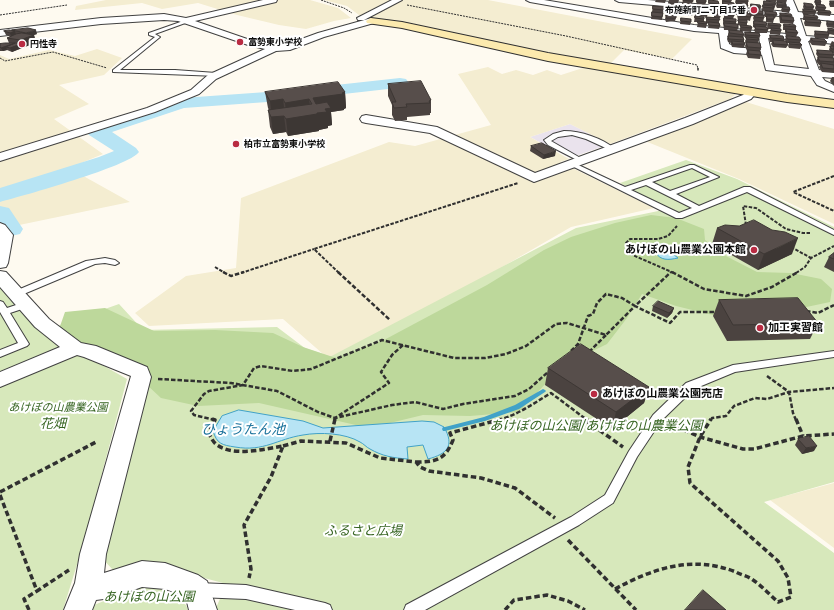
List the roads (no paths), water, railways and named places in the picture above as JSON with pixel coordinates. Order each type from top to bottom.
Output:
[{"type":"street","points":[[186,22],[273,0]]},
{"type":"street","points":[[530,0],[647,16],[694,28],[834,41]]},
{"type":"street","points":[[619,0],[650,1],[834,18]]},
{"type":"street","points":[[0,33],[101,21],[164,17],[186,22],[274,49],[287,48],[366,19],[396,1]]},
{"type":"street","points":[[647,16],[650,1]]},
{"type":"street","points":[[790,3],[815,73],[822,83],[834,89]]},
{"type":"street","points":[[647,16],[670,15]]},
{"type":"street","points":[[366,19],[402,25],[548,57],[832,105]]},
{"type":"street","points":[[723,31],[724,46],[734,50],[767,53]]},
{"type":"street","points":[[763,35],[770,68],[834,75]]},
{"type":"street","points":[[0,157],[151,110],[195,92],[216,76],[274,49]]},
{"type":"street","points":[[366,119],[433,130],[534,178],[714,111],[747,97],[752,92]]},
{"type":"street","points":[[0,228],[5,235],[0,263]]},
{"type":"street","points":[[0,276],[11,304],[42,323],[75,348],[89,351],[140,372],[141,377],[93,554],[86,589],[111,585],[142,574],[165,576],[188,584],[200,600]]},
{"type":"street","points":[[0,380],[75,348]]},
{"type":"lane","points":[[186,22],[151,34],[158,36],[116,70],[175,72],[216,76]]},
{"type":"lane","points":[[612,149],[576,132],[567,132],[548,140],[550,144],[577,162],[624,190],[679,216],[747,188],[834,233]]},
{"type":"lane","points":[[624,190],[692,166],[716,177],[670,194]]},
{"type":"lane","points":[[646,182],[698,208]]},
{"type":"lane","points":[[0,354],[24,344],[11,304],[89,263],[100,260],[110,260],[115,263]]},
{"type":"lane","points":[[411,610],[563,527],[609,499],[633,454],[657,418],[690,386],[733,369],[750,365],[834,354]]},
{"type":"lane","points":[[200,600],[246,592],[325,610]]},
{"type":"water","points":[[662,244],[671,249],[673,254],[678,258],[665,259],[657,255],[655,252],[661,249],[660,245]]},
{"type":"water","name":"ひょうたん池","points":[[239,410],[303,421],[323,428],[422,421],[434,422],[444,427],[449,439],[449,444],[440,455],[428,459],[423,445],[407,447],[408,459],[383,455],[354,439],[332,434],[303,435],[254,448],[235,447],[221,443],[216,439],[213,431],[222,416]]},
{"type":"waterway","points":[[0,195],[107,162],[129,152],[96,131],[182,103],[281,96],[400,83]]},
{"type":"waterway","points":[[0,213],[11,229]]},
{"type":"waterway","points":[[445,429],[485,419],[517,407],[543,391]]},
{"type":"place","name":"布施新町二丁目15番","points":[[754,10]]},
{"type":"place","name":"富勢東小学校","points":[[240,42]]},
{"type":"place","name":"円性寺","points":[[22,44]]},
{"type":"place","name":"柏市立富勢東小学校","points":[[236,144]]},
{"type":"place","name":"あけぼの山農業公園本館","points":[[754,250]]},
{"type":"place","name":"加工実習館","points":[[760,328]]},
{"type":"place","name":"あけぼの山農業公園売店","points":[[594,394]]},
{"type":"park label","name":"あけぼの山農業公園","points":[[58,408]]},
{"type":"park label","name":"花畑","points":[[53,424]]},
{"type":"park label","name":"あけぼの山公園/あけぼの山農業公園","points":[[596,426]]},
{"type":"park label","name":"ふるさと広場","points":[[363,531]]},
{"type":"park label","name":"あけぼの山公園","points":[[149,597]]}]
